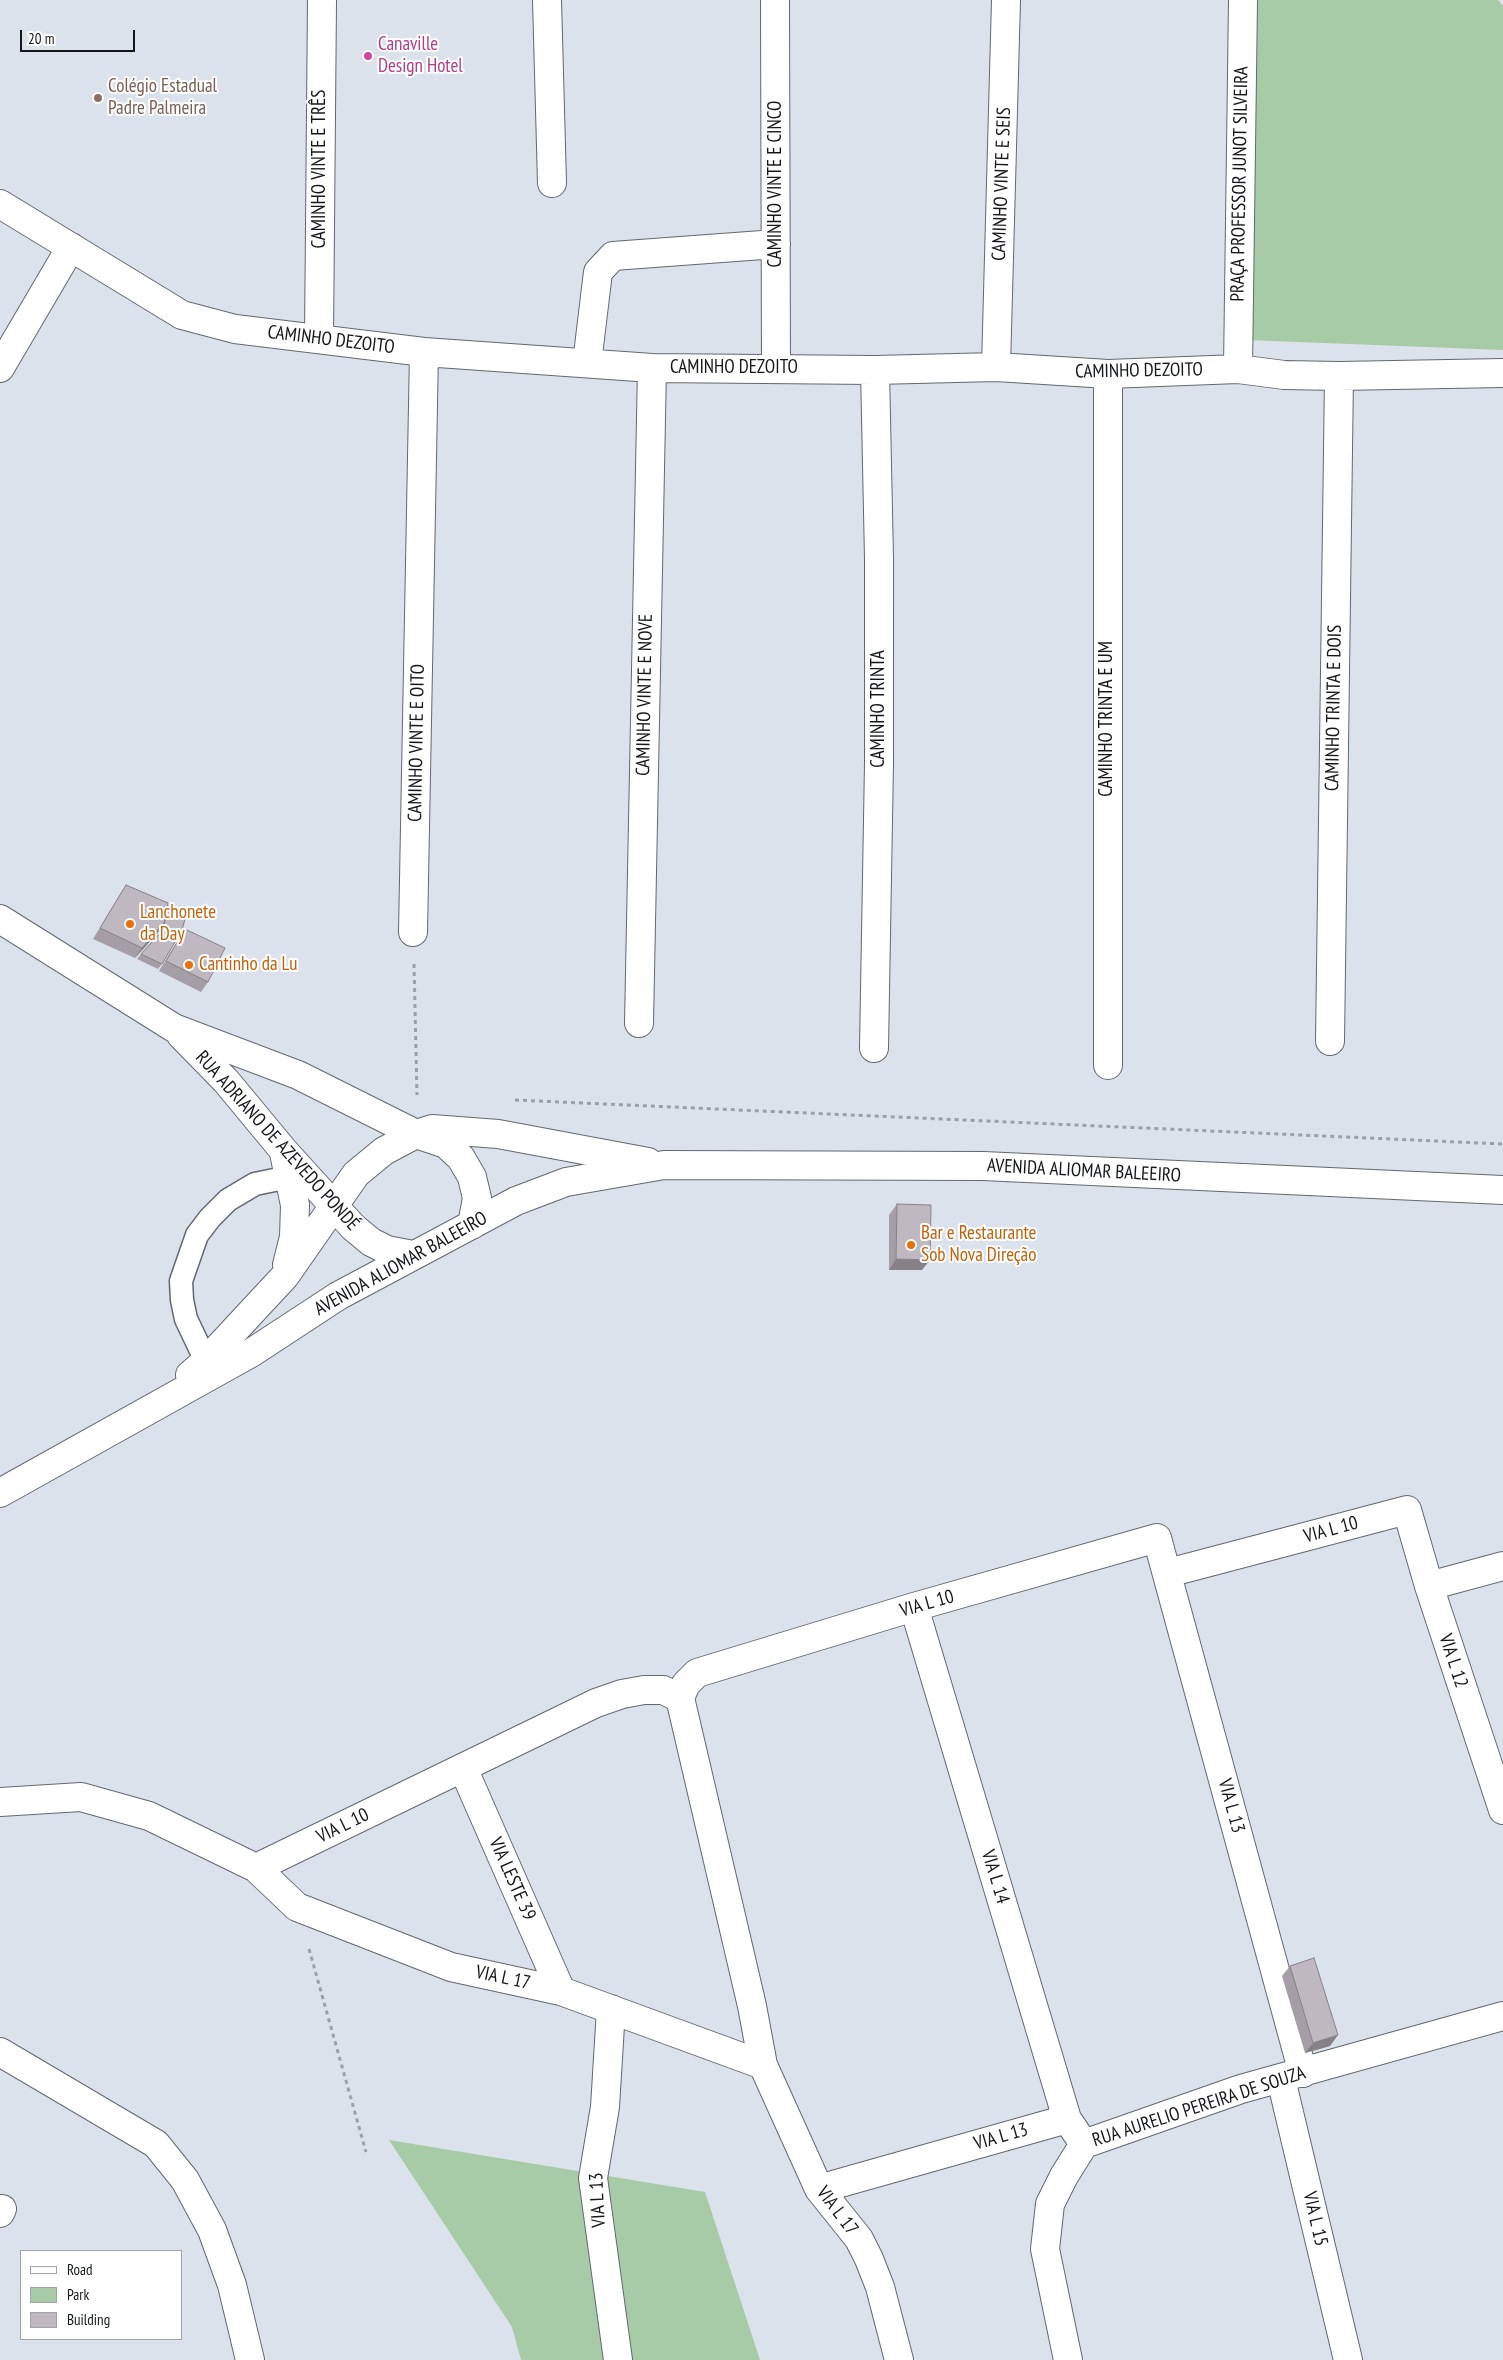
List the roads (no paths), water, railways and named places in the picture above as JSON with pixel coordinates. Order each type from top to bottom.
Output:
[{"type":"street","name":"CAMINHO VINTE E TRÊS","points":[[319,338],[322,0]]},
{"type":"street","points":[[547,0],[552,184]]},
{"type":"street","name":"CAMINHO VINTE E CINCO","points":[[776,0],[776,368]]},
{"type":"street","name":"CAMINHO VINTE E SEIS","points":[[996,367],[1006,0]]},
{"type":"street","name":"PRAÇA PROFESSOR JUNOT SILVEIRA","points":[[1238,369],[1243,0]]},
{"type":"street","name":"CAMINHO DEZOITO","points":[[0,204],[182,316],[235,329],[424,352],[652,368],[875,370],[996,367],[1108,374],[1238,369],[1284,375],[1340,376],[1503,373]]},
{"type":"street","points":[[587,363],[598,272],[613,256],[776,244]]},
{"type":"street","points":[[0,368],[72,247]]},
{"type":"street","name":"CAMINHO VINTE E OITO","points":[[413,932],[424,352]]},
{"type":"street","name":"CAMINHO VINTE E NOVE","points":[[638,1023],[652,368]]},
{"type":"street","name":"CAMINHO TRINTA","points":[[874,1048],[880,569],[875,370]]},
{"type":"street","name":"CAMINHO TRINTA E UM","points":[[1108,374],[1108,1065]]},
{"type":"street","name":"CAMINHO TRINTA E DOIS","points":[[1330,1041],[1340,376]]},
{"type":"street","name":"RUA ADRIANO DE AZEVEDO PONDÉ","points":[[0,918],[174,1028],[298,1075],[416,1134],[446,1144],[461,1158],[472,1177],[477,1198],[472,1225]]},
{"type":"street","name":"RUA ADRIANO DE AZEVEDO PONDÉ","points":[[174,1028],[226,1081],[286,1164],[371,1242],[387,1250],[413,1255]]},
{"type":"street","name":"AVENIDA ALIOMAR BALEEIRO","points":[[155,1406],[206,1361],[285,1276],[356,1174],[384,1151],[416,1134],[432,1129],[498,1134],[664,1165]]},
{"type":"street","points":[[285,1276],[294,1237],[295,1205],[286,1164]]},
{"type":"street","name":"AVENIDA ALIOMAR BALEEIRO","points":[[0,1493],[251,1353],[338,1296],[516,1201],[566,1182],[664,1165],[983,1166],[1503,1190]]},
{"type":"street","name":"VIA L 10","points":[[1168,1573],[1407,1510]]},
{"type":"street","name":"VIA L 12","points":[[1407,1510],[1429,1586],[1503,1810]]},
{"type":"street","name":"VIA L 10","points":[[256,1868],[596,1703],[622,1694],[644,1690],[663,1690],[680,1698],[686,1684],[697,1673],[1157,1538]]},
{"type":"street","name":"VIA L 13","points":[[1157,1538],[1168,1573],[1292,2076]]},
{"type":"street","points":[[1429,1586],[1503,1566]]},
{"type":"street","name":"VIA L 14","points":[[914,1608],[1067,2118],[1084,2144]]},
{"type":"street","name":"VIA L 17","points":[[680,1698],[752,2006],[763,2066],[819,2189],[859,2239],[869,2260],[880,2287],[899,2360]]},
{"type":"street","name":"VIA LESTE 39","points":[[463,1768],[561,1990]]},
{"type":"street","points":[[0,1802],[81,1797],[149,1816],[256,1868]]},
{"type":"street","name":"VIA L 17","points":[[256,1868],[297,1907],[451,1967],[561,1990],[763,2066]]},
{"type":"street","name":"VIA L 13","points":[[611,2009],[605,2107],[593,2178],[618,2360]]},
{"type":"street","name":"RUA AURELIO PEREIRA DE SOUZA","points":[[1068,2360],[1046,2249],[1050,2204],[1064,2176],[1084,2144],[1241,2089],[1503,2016]]},
{"type":"street","points":[[0,2052],[156,2144],[185,2180],[212,2230],[232,2285],[250,2360]]},
{"type":"street","name":"VIA L 15","points":[[1292,2076],[1348,2360]]},
{"type":"street","name":"VIA L 13","points":[[819,2189],[1067,2118]]},
{"type":"lane","points":[[206,1361],[186,1319],[182,1300],[181,1281],[197,1235],[210,1218],[228,1200],[286,1164]]},
{"type":"place","name":"Canaville Design Hotel","points":[[368,56]]},
{"type":"place","name":"Colégio Estadual Padre Palmeira","points":[[98,98]]},
{"type":"place","name":"Lanchonete da Day","points":[[130,924]]},
{"type":"place","name":"Cantinho da Lu","points":[[189,965]]},
{"type":"place","name":"Bar e Restaurante Sob Nova Direção","points":[[911,1245]]}]
